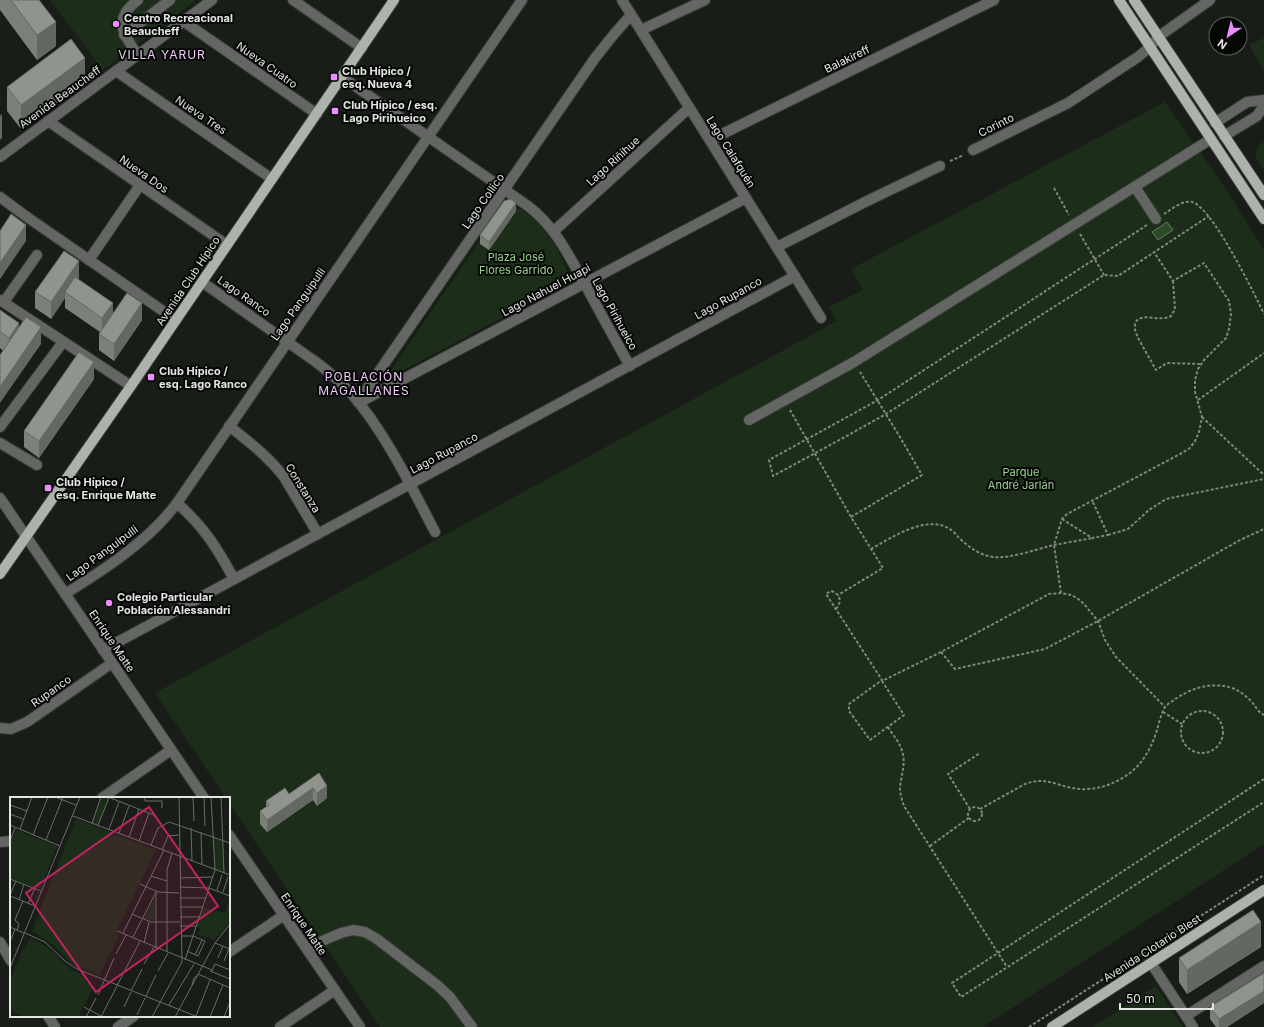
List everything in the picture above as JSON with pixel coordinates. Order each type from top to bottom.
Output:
[{"type":"main road","name":"Avenida Club Hípico","points":[[0,574],[131,386],[394,0]]},
{"type":"main road","points":[[1119,0],[1264,219]]},
{"type":"main road","points":[[1134,0],[1264,195]]},
{"type":"main road","name":"Avenida Clotario Blest","points":[[1052,1027],[1264,890]]},
{"type":"street","points":[[138,0],[132,4],[123,17],[122,27],[124,35],[138,55]]},
{"type":"street","points":[[124,35],[170,0]]},
{"type":"street","name":"Avenida Beaucheff","points":[[0,157],[212,0]]},
{"type":"street","points":[[293,0],[362,48]]},
{"type":"street","name":"Lago Panguipulli","points":[[65,594],[109,565],[143,539],[177,503],[522,0]]},
{"type":"street","name":"Lago Calafquén","points":[[622,0],[821,318]]},
{"type":"street","points":[[641,30],[705,0]]},
{"type":"street","name":"Balakireff","points":[[710,140],[994,0]]},
{"type":"street","name":"Corinto","points":[[973,150],[1068,103],[1138,57],[1150,47],[1158,37],[1210,0]]},
{"type":"street","name":"Lago Collico","points":[[358,402],[595,58],[614,33],[631,16]]},
{"type":"street","name":"Nueva Cuatro","points":[[183,22],[317,114]]},
{"type":"street","name":"Nueva Tres","points":[[116,71],[272,179]]},
{"type":"street","name":"Lago Pirihueico","points":[[342,77],[536,212],[554,231],[630,366]]},
{"type":"street","points":[[1215,123],[1247,102],[1264,100]]},
{"type":"street","points":[[1224,136],[1257,116],[1264,105]]},
{"type":"street","name":"Lago Riñihue","points":[[554,231],[689,108]]},
{"type":"street","name":"Nueva Dos","points":[[48,121],[227,245]]},
{"type":"street","points":[[749,420],[854,362],[1211,139]]},
{"type":"street","points":[[777,247],[940,166]]},
{"type":"street","points":[[89,260],[140,185]]},
{"type":"street","points":[[1135,186],[1156,219]]},
{"type":"street","points":[[0,196],[27,217],[176,320]]},
{"type":"street","name":"Lago Nahuel Huapi","points":[[358,402],[746,198]]},
{"type":"street","points":[[37,255],[2,301],[131,386]]},
{"type":"street","name":"Lago Rupanco","points":[[103,650],[795,276]]},
{"type":"street","name":"Lago Ranco","points":[[202,282],[333,375],[351,393],[386,442],[435,532]]},
{"type":"street","points":[[0,427],[63,342]]},
{"type":"street","name":"Constanza","points":[[229,426],[256,447],[277,468],[318,534]]},
{"type":"street","points":[[0,443],[36,465]]},
{"type":"street","name":"Enrique Matte","points":[[0,498],[203,797]]},
{"type":"street","points":[[177,503],[190,515],[211,540],[234,579]]},
{"type":"street","name":"Rupanco","points":[[0,728],[11,729],[27,722],[112,662]]},
{"type":"street","points":[[103,797],[171,750]]},
{"type":"street","name":"Enrique Matte","points":[[230,839],[360,1027]]},
{"type":"street","points":[[230,951],[284,915]]},
{"type":"street","points":[[308,951],[322,941],[341,933],[353,930],[366,932],[437,985],[450,997],[472,1027]]},
{"type":"street","points":[[0,942],[10,959]]},
{"type":"street","points":[[1151,963],[1193,1027]]},
{"type":"street","points":[[1186,1016],[1264,966]]},
{"type":"street","points":[[280,1027],[334,990]]},
{"type":"street","points":[[49,1017],[55,1027]]},
{"type":"street","points":[[118,1027],[133,1017]]},
{"type":"path","name":"Corinto","points":[[940,166],[973,150]]},
{"type":"path","points":[[1209,216],[1118,276],[1104,274],[886,414],[773,476],[769,460],[878,400],[1183,202],[1192,202],[1209,216],[1248,280],[1264,314]]},
{"type":"path","points":[[1154,252],[1173,281],[1175,309],[1171,316],[1164,319],[1146,317],[1139,318],[1135,322],[1135,330],[1138,338],[1156,370],[1167,362],[1201,364]]},
{"type":"path","points":[[1061,593],[1054,545],[1062,519],[1067,514],[1092,500],[1182,453],[1190,448],[1195,441],[1202,417],[1196,392],[1195,380],[1198,369],[1204,360],[1226,338],[1231,314],[1229,301],[1204,263],[1173,281]]},
{"type":"path","points":[[1198,400],[1264,353]]},
{"type":"path","points":[[851,517],[922,475],[854,362]]},
{"type":"path","points":[[785,400],[814,454],[883,568],[838,595]]},
{"type":"path","points":[[1202,417],[1264,474]]},
{"type":"path","points":[[871,549],[914,527],[936,524],[948,528],[980,554],[993,557],[1008,556],[1054,545],[1108,535],[1128,529],[1149,510],[1166,499],[1264,479]]},
{"type":"path","points":[[1092,500],[1108,535]]},
{"type":"path","points":[[1062,519],[1092,538]]},
{"type":"path","points":[[941,652],[955,669],[1045,648],[1098,621],[1240,540],[1264,529]]},
{"type":"path","points":[[836,609],[840,602],[838,595],[831,591],[826,594],[836,609],[882,681],[904,715],[870,740],[849,711],[849,704],[882,681],[941,652],[1049,594],[1061,593],[1077,598],[1098,621],[1106,640],[1116,656],[1165,706]]},
{"type":"path","points":[[970,809],[974,807],[980,809],[1025,784],[1032,782],[1050,782],[1071,788],[1084,789],[1103,787],[1116,782],[1134,770],[1145,757],[1153,743],[1165,706],[1189,690],[1204,686],[1217,685],[1230,688],[1240,692],[1251,701],[1259,712],[1264,715]]},
{"type":"path","points":[[1206,711],[1212,713],[1222,724],[1222,738],[1214,749],[1208,752],[1195,752],[1184,743],[1181,737],[1180,730],[1182,724],[1186,717],[1191,713],[1206,711]]},
{"type":"path","points":[[1163,712],[1182,724]]},
{"type":"path","points":[[888,727],[898,742],[903,754],[904,764],[900,795],[904,806],[1006,967]]},
{"type":"path","points":[[970,817],[970,809],[948,774],[980,753]]},
{"type":"path","points":[[1264,779],[952,983],[961,997],[1264,802]]},
{"type":"path","points":[[970,817],[975,820],[979,819],[982,814],[980,809]]},
{"type":"path","points":[[930,846],[970,817]]},
{"type":"path","points":[[1029,1027],[1264,874]]},
{"type":"green space","name":"Centro Recreacional Beaucheff","points":[[50,0],[196,0],[103,70]]},
{"type":"green space","points":[[1264,38],[1264,71],[1249,45]]},
{"type":"green space","name":"Parque André Jarlán","points":[[1165,102],[1226,189],[1264,250],[1264,844],[983,1027],[380,1027],[230,804],[230,797],[225,797],[155,693],[837,321],[829,307],[863,290],[851,269]]},
{"type":"green space","points":[[1264,141],[1264,171],[1255,156],[1257,148]]},
{"type":"green space","name":"Plaza José Flores Garrido","points":[[507,201],[537,220],[555,245],[572,281],[394,375],[391,370]]},
{"type":"green space","points":[[1156,986],[1183,1027],[1092,1027]]},
{"type":"shaded area","points":[[1167,222],[1173,230],[1158,240],[1152,232]]},
{"type":"building","points":[[11,0],[39,0],[56,22],[37,35]]},
{"type":"building","points":[[71,39],[85,58],[21,105],[7,87]]},
{"type":"building","points":[[510,199],[516,203],[489,242],[480,235],[504,201]]},
{"type":"building","points":[[11,214],[26,225],[0,263],[0,231]]},
{"type":"building","points":[[64,251],[79,261],[51,302],[35,292]]},
{"type":"building","points":[[75,277],[113,303],[102,318],[65,292]]},
{"type":"building","points":[[127,293],[142,303],[114,344],[99,334]]},
{"type":"building","points":[[0,310],[19,323],[9,338],[0,332]]},
{"type":"building","points":[[26,317],[41,327],[0,387],[0,355]]},
{"type":"building","points":[[79,352],[94,362],[39,441],[24,431]]},
{"type":"building","points":[[319,773],[327,786],[317,793],[313,788],[267,820],[260,811],[269,805],[266,801],[285,788],[289,794]]},
{"type":"building","points":[[1253,910],[1261,922],[1187,970],[1179,958]]},
{"type":"building","points":[[1264,973],[1264,991],[1219,1019],[1210,1007]]},
{"type":"place","name":"Centro Recreacional Beaucheff","points":[[116,24]]},
{"type":"place","name":"Club Hípico / esq. Nueva 4","points":[[334,77]]},
{"type":"place","name":"Club Hípico / esq. Lago Pirihueico","points":[[335,111]]},
{"type":"place","name":"Club Hípico / esq. Lago Ranco","points":[[151,377]]},
{"type":"place","name":"Club Hípico / esq. Enrique Matte","points":[[48,488]]},
{"type":"place","name":"Colegio Particular Población Alessandri","points":[[109,603]]},
{"type":"district","name":"VILLA YARUR","points":[[162,55]]},
{"type":"district","name":"POBLACIÓN MAGALLANES","points":[[364,384]]}]
